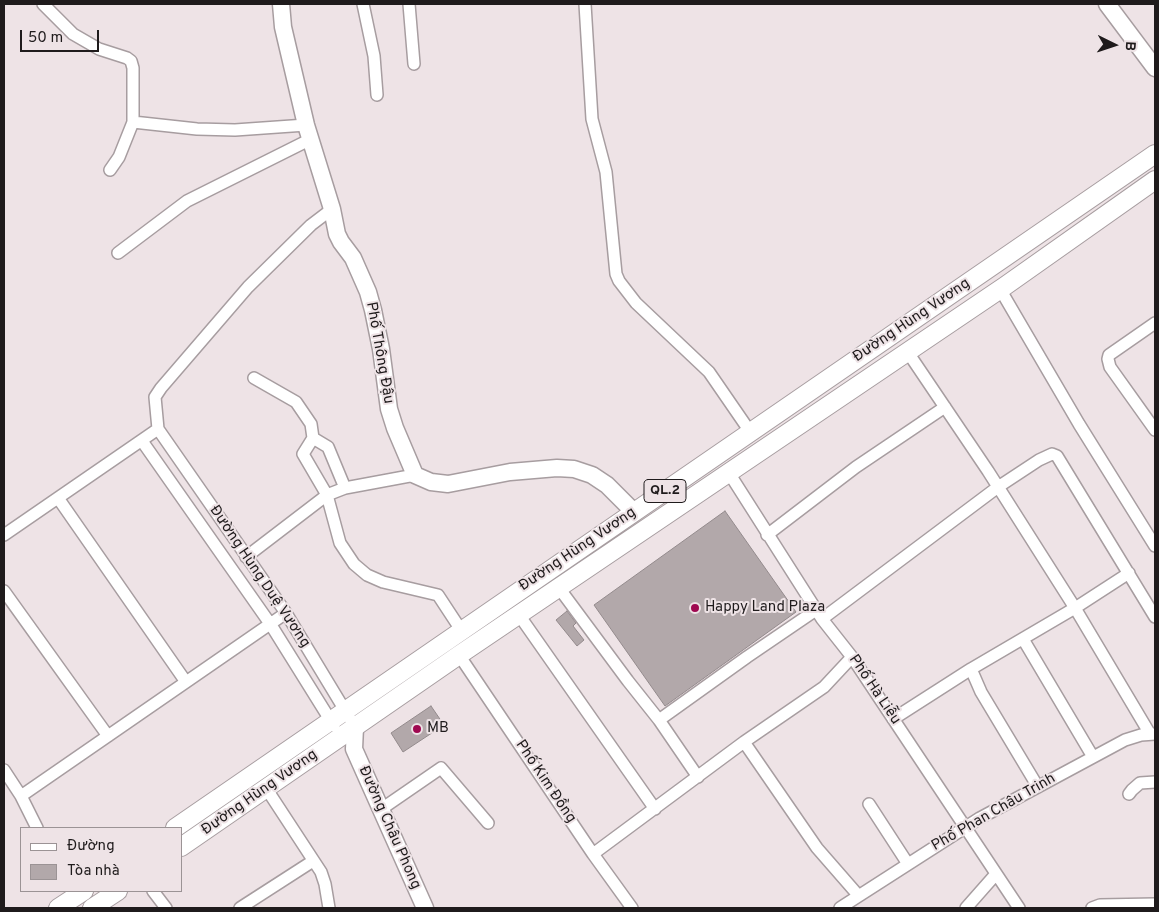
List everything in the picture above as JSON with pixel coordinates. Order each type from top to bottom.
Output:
[{"type":"main road","name":"Đường Hùng Vương","points":[[176,827],[1155,154]]},
{"type":"main road","name":"Đường Hùng Vương","points":[[182,846],[266,788],[347,743],[356,727],[459,655],[1000,289],[1155,180]]},
{"type":"main road","points":[[808,393],[820,411]]},
{"type":"main road","points":[[58,908],[82,892]]},
{"type":"main road","points":[[101,906],[117,892]]},
{"type":"street","points":[[43,4],[73,34],[99,49],[131,61],[133,68],[133,122],[119,157],[110,170]]},
{"type":"street","name":"Phố Thông Đậu","points":[[281,4],[283,27],[308,132],[332,209],[337,234],[353,258],[373,310],[390,414],[416,475]]},
{"type":"street","points":[[363,4],[374,56],[377,95]]},
{"type":"street","points":[[409,4],[414,64]]},
{"type":"street","points":[[585,4],[592,119],[606,172],[616,274],[619,281],[636,303],[709,372],[751,433]]},
{"type":"street","points":[[1107,4],[1155,68]]},
{"type":"street","points":[[133,122],[196,129],[235,130],[284,126],[308,132]]},
{"type":"street","points":[[118,253],[187,201],[308,132]]},
{"type":"street","points":[[4,536],[158,430],[155,397],[161,388],[248,287],[311,225],[332,209]]},
{"type":"street","points":[[1000,289],[1079,424],[1155,546]]},
{"type":"street","points":[[1155,323],[1109,355],[1108,359],[1110,367],[1155,430]]},
{"type":"street","points":[[907,351],[998,487],[1153,734]]},
{"type":"street","points":[[254,378],[296,402],[311,424],[313,438],[303,454],[326,496],[340,543],[360,570],[383,582],[438,596],[461,630]]},
{"type":"street","points":[[767,535],[856,467],[945,407]]},
{"type":"street","name":"Đường Hùng Duệ Vương","points":[[158,430],[286,613],[356,727]]},
{"type":"street","points":[[313,438],[328,447],[345,488]]},
{"type":"street","name":"Đường Hùng Duệ Vương","points":[[142,441],[271,625],[330,720],[347,743]]},
{"type":"street","points":[[659,720],[747,657],[819,614],[998,487],[1049,454],[1057,456],[1129,573],[1150,596],[1155,616]]},
{"type":"street","points":[[246,556],[326,496],[345,488],[416,475],[431,482],[448,484],[510,472],[557,468],[574,469],[592,475],[607,485],[634,512]]},
{"type":"street","name":"Phố Hà Liễu","points":[[729,473],[819,614],[852,657],[1019,908]]},
{"type":"street","points":[[58,498],[186,682]]},
{"type":"street","points":[[893,719],[1129,573]]},
{"type":"street","points":[[559,588],[659,720],[698,777]]},
{"type":"street","points":[[4,591],[108,736]]},
{"type":"street","points":[[21,796],[286,613]]},
{"type":"street","points":[[519,615],[655,809]]},
{"type":"street","points":[[1023,639],[1093,758]]},
{"type":"street","name":"Phố Kim Đồng","points":[[459,655],[593,854],[632,908]]},
{"type":"street","points":[[593,854],[744,742],[824,687],[852,657]]},
{"type":"street","points":[[971,670],[981,692],[1038,787]]},
{"type":"street","name":"Phố Phan Châu Trinh","points":[[840,908],[965,828],[1038,787],[1125,740],[1153,734]]},
{"type":"street","points":[[744,742],[817,848],[858,895]]},
{"type":"street","name":"Đường Châu Phong","points":[[347,743],[425,908]]},
{"type":"street","points":[[380,810],[441,768],[488,823]]},
{"type":"street","points":[[4,770],[21,796],[36,827]]},
{"type":"street","points":[[1129,794],[1140,783],[1155,782]]},
{"type":"street","points":[[266,788],[323,878],[329,908]]},
{"type":"street","points":[[869,804],[908,864]]},
{"type":"street","points":[[240,908],[313,861]]},
{"type":"street","points":[[966,908],[996,874]]},
{"type":"street","points":[[153,892],[166,908]]},
{"type":"street","points":[[1092,908],[1100,905],[1155,904]]},
{"type":"building","name":"Happy Land Plaza","points":[[725,511],[796,612],[665,706],[594,605]]},
{"type":"building","points":[[567,611],[576,623],[573,626],[584,640],[577,646],[556,620]]},
{"type":"building","name":"MB","points":[[431,706],[444,725],[403,752],[391,733]]},
{"type":"place","name":"Happy Land Plaza","points":[[695,608]]},
{"type":"place","name":"MB","points":[[417,729]]}]
